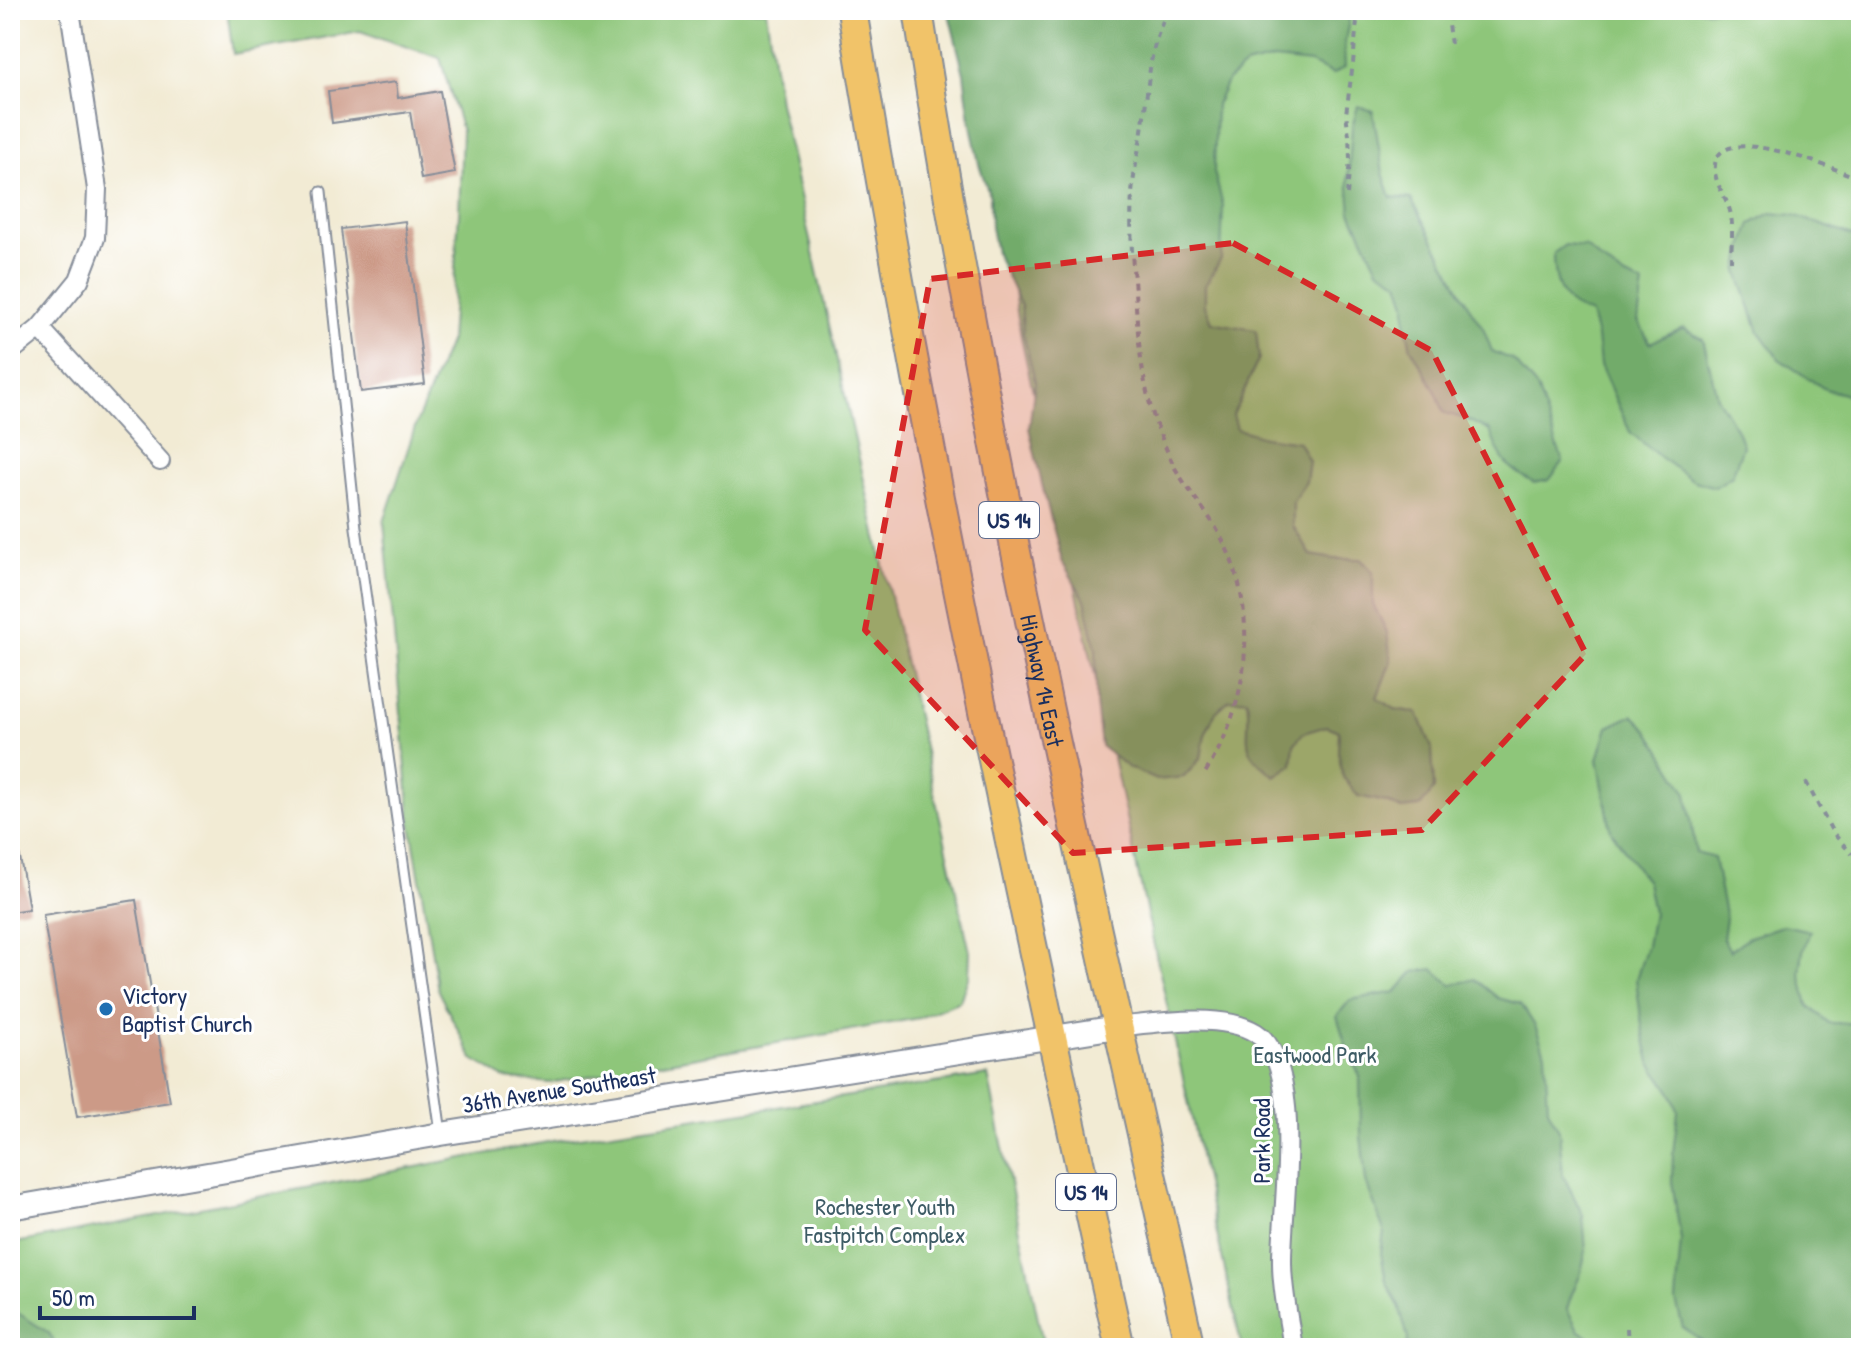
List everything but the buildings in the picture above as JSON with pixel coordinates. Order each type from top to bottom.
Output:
[{"type":"main road","name":"US 14","points":[[852,10],[904,312],[955,580],[1120,1348]]},
{"type":"main road","name":"Highway 14 East","points":[[918,10],[965,289],[1006,504],[1117,1027],[1190,1348]]},
{"type":"street","points":[[10,352],[40,328],[79,280],[95,238],[97,189],[70,10]]},
{"type":"street","points":[[40,328],[160,461]]},
{"type":"street","name":"Park Road","points":[[1117,1027],[1225,1022],[1255,1033],[1265,1042],[1278,1063],[1284,1085],[1288,1134],[1282,1264],[1293,1348]]},
{"type":"street","name":"36th Avenue Southeast","points":[[10,1208],[441,1134],[1117,1027]]},
{"type":"lane","points":[[321,192],[356,528],[441,1134]]},
{"type":"path","points":[[1168,10],[1149,65],[1145,115],[1132,193],[1131,238],[1138,339],[1144,381],[1157,427],[1175,467],[1217,530],[1236,569],[1244,604],[1246,649],[1236,708],[1217,755],[1203,776]]},
{"type":"path","points":[[1347,195],[1350,159],[1346,114],[1358,10]]},
{"type":"path","points":[[1451,44],[1448,25],[1452,10]]},
{"type":"path","points":[[1731,261],[1730,211],[1715,176],[1715,165],[1721,151],[1752,146],[1773,150],[1861,179]]},
{"type":"path","points":[[1806,782],[1833,833],[1852,854]]},
{"type":"path","points":[[1627,1328],[1628,1348]]},
{"type":"highlighted area","points":[[1233,243],[1432,351],[1586,654],[1422,830],[1073,853],[865,630],[930,279]]},
{"type":"green space","points":[[227,10],[766,10],[779,102],[970,952],[969,975],[960,1001],[919,1018],[549,1083],[504,1078],[473,1059],[438,991],[411,825],[384,522],[416,424],[450,340],[462,131],[440,58],[360,31],[233,54]]},
{"type":"green space","points":[[948,10],[1351,10],[1344,47],[1345,67],[1333,74],[1311,63],[1274,59],[1245,66],[1228,80],[1216,105],[1214,172],[1223,205],[1221,259],[1205,286],[1205,305],[1212,322],[1256,330],[1259,358],[1233,415],[1237,429],[1299,442],[1309,461],[1306,482],[1293,501],[1293,526],[1311,555],[1361,559],[1373,572],[1373,604],[1387,632],[1391,661],[1377,698],[1395,709],[1418,713],[1432,748],[1434,789],[1420,807],[1401,809],[1358,796],[1343,777],[1338,751],[1339,731],[1327,726],[1303,733],[1294,745],[1292,765],[1275,776],[1262,766],[1250,749],[1247,699],[1229,700],[1215,713],[1205,735],[1201,758],[1184,777],[1157,780],[1127,767],[1101,746],[1096,704],[1096,650],[1085,600],[1062,561],[1044,493],[1029,428],[1035,382],[1023,333],[1021,306],[996,253],[990,197],[979,164],[964,74]]},
{"type":"green space","name":"Eastwood Park","points":[[970,10],[1861,10],[1861,1348],[1242,1348],[1021,337]]},
{"type":"green space","points":[[1358,106],[1373,111],[1383,173],[1391,197],[1411,199],[1483,328],[1492,351],[1513,360],[1537,388],[1563,462],[1549,480],[1534,483],[1501,457],[1490,431],[1466,419],[1444,413],[1411,348],[1406,327],[1406,303],[1399,282],[1378,269],[1351,212],[1348,179],[1352,127]]},
{"type":"green space","points":[[1771,213],[1794,215],[1861,239],[1861,391],[1851,396],[1825,389],[1779,359],[1759,332],[1738,272],[1751,224]]},
{"type":"green space","points":[[1565,245],[1586,247],[1623,276],[1643,284],[1638,321],[1650,343],[1683,328],[1703,339],[1717,397],[1743,446],[1732,476],[1715,487],[1694,481],[1630,432],[1600,365],[1591,314],[1573,306],[1560,289],[1554,253]]},
{"type":"green space","points":[[1633,715],[1648,730],[1687,793],[1696,853],[1714,858],[1726,919],[1723,938],[1730,951],[1747,938],[1784,925],[1810,931],[1800,973],[1808,1005],[1829,1023],[1861,1023],[1861,1287],[1853,1299],[1861,1318],[1861,1348],[1742,1348],[1704,1342],[1683,1328],[1676,1301],[1681,1240],[1672,1181],[1678,1111],[1671,1093],[1650,1062],[1636,979],[1647,946],[1653,913],[1647,882],[1611,831],[1598,759],[1608,727]]},
{"type":"green space","points":[[1433,969],[1452,985],[1475,979],[1498,998],[1521,1004],[1535,1026],[1545,1053],[1548,1109],[1559,1130],[1563,1175],[1583,1215],[1586,1251],[1567,1309],[1579,1331],[1608,1348],[1407,1348],[1408,1338],[1400,1309],[1386,1281],[1381,1253],[1384,1231],[1366,1182],[1360,1076],[1347,1049],[1337,1016],[1350,1000],[1396,992],[1414,972]]},
{"type":"green space","name":"Rochester Youth Fastpitch Complex","points":[[988,1075],[1044,1348],[10,1348],[10,1244],[553,1141]]},
{"type":"green space","points":[[10,1308],[49,1333],[57,1348],[10,1348]]},
{"type":"place","name":"Victory Baptist Church","points":[[106,1009]]}]
